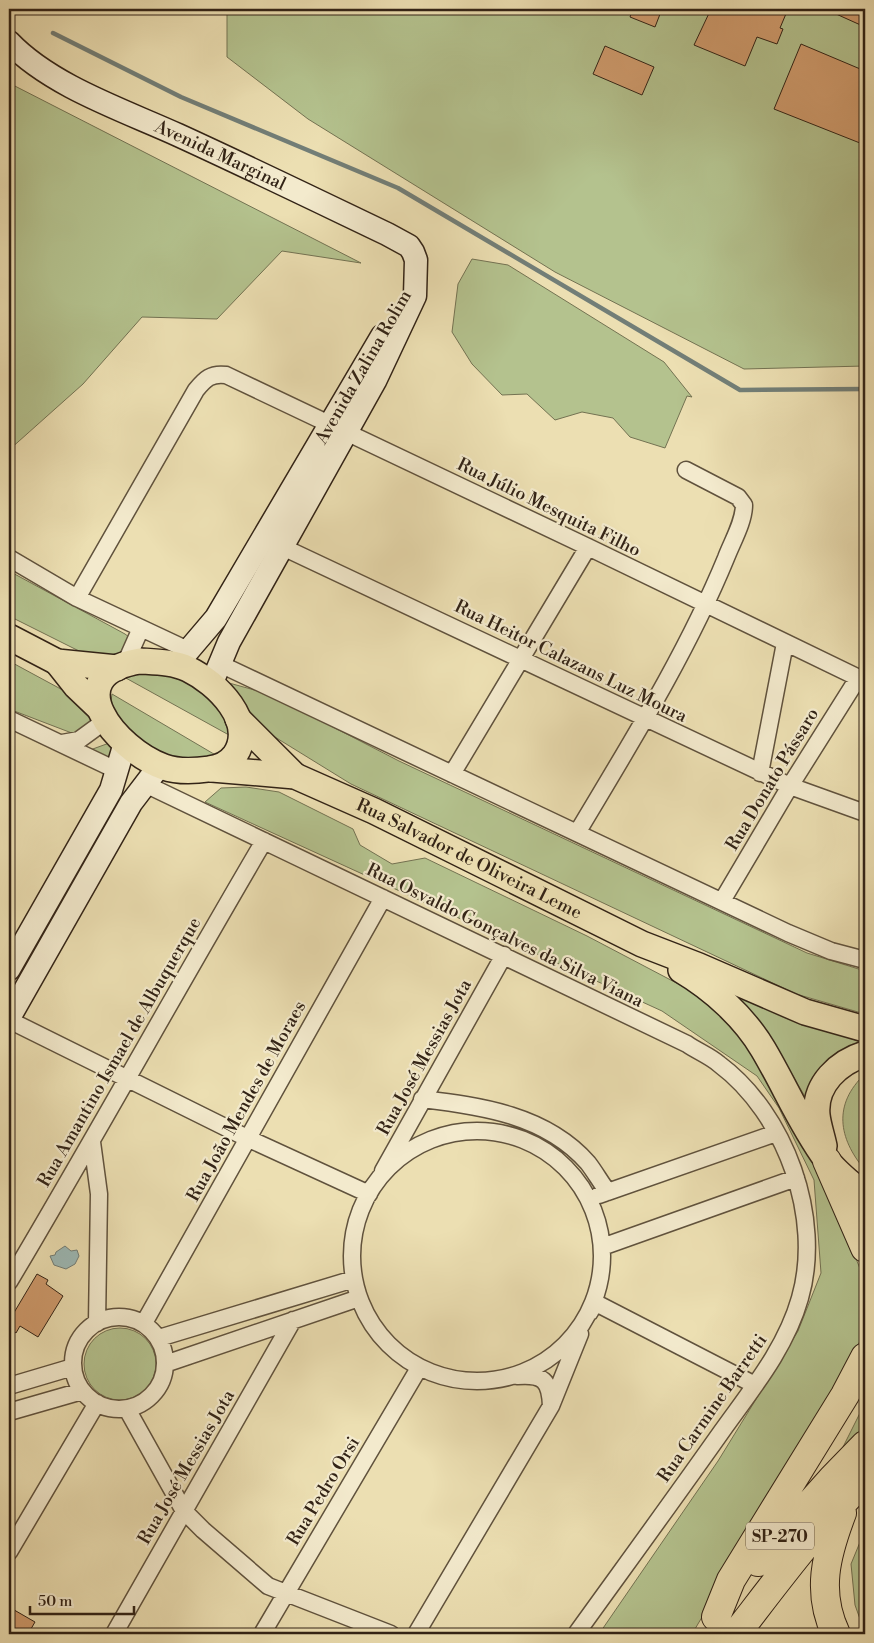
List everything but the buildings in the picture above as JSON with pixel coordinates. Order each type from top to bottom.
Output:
[{"type":"highway","points":[[827,1161],[865,1248]]},
{"type":"highway","points":[[710,1626],[731,1580],[845,1394],[865,1357]]},
{"type":"highway","name":"SP-270","points":[[710,1626],[769,1549],[865,1445]]},
{"type":"highway","points":[[836,1634],[828,1616],[824,1595],[829,1548],[857,1487]]},
{"type":"highway","name":"SP-270","points":[[736,1634],[790,1564],[857,1487]]},
{"type":"main road","name":"Avenida Marginal","points":[[9,42],[23,57],[64,83],[236,161],[402,242],[413,252],[416,260],[416,277]]},
{"type":"main road","name":"Avenida Zalina Rolim","points":[[183,658],[216,618],[272,542],[337,429],[401,328],[415,296],[416,277]]},
{"type":"main road","name":"Avenida Zalina Rolim","points":[[216,675],[272,542]]},
{"type":"main road","points":[[9,637],[57,662],[121,666]]},
{"type":"main road","points":[[102,714],[96,698],[100,685],[107,675],[121,666],[140,661],[183,658],[194,672],[216,675],[226,700],[238,718],[295,776]]},
{"type":"main road","points":[[57,662],[125,743],[146,759],[153,775]]},
{"type":"main road","points":[[212,769],[231,760],[240,747],[242,734],[238,718]]},
{"type":"main road","points":[[9,969],[111,790],[125,743]]},
{"type":"main road","points":[[9,1019],[131,803],[153,775],[176,770],[212,769],[295,776]]},
{"type":"main road","name":"Rua Salvador de Oliveira Leme","points":[[295,776],[414,831],[642,944]]},
{"type":"main road","points":[[642,944],[699,966],[804,1012],[865,1029]]},
{"type":"main road","points":[[642,944],[662,959],[695,978],[716,994],[743,1021],[763,1048],[802,1121],[827,1161],[865,1195]]},
{"type":"main road","points":[[827,1161],[817,1113],[821,1091],[833,1072],[850,1059],[865,1054]]},
{"type":"street","name":"Rua Júlio Mesquita Filho","points":[[77,598],[196,390],[204,379],[214,374],[226,376],[588,547],[706,606],[862,680]]},
{"type":"street","points":[[577,833],[645,719],[706,606],[741,520],[744,505],[738,497],[686,470]]},
{"type":"street","name":"Rua Heitor Calazans Luz Moura","points":[[272,542],[790,786],[865,813]]},
{"type":"street","points":[[452,774],[588,547]]},
{"type":"street","points":[[9,558],[77,598],[141,628],[183,658]]},
{"type":"street","points":[[121,666],[141,628]]},
{"type":"street","points":[[760,772],[785,643]]},
{"type":"street","points":[[216,675],[452,774],[788,933],[831,950],[865,960]]},
{"type":"street","name":"Rua Donato Pássaro","points":[[722,901],[790,786],[862,680]]},
{"type":"street","points":[[62,743],[79,740],[102,714]]},
{"type":"street","points":[[9,719],[118,771]]},
{"type":"street","name":"Rua Osvaldo Gonçalves da Silva Viana","points":[[153,775],[264,841],[687,1044],[720,1064],[752,1094],[788,1154],[796,1178]]},
{"type":"street","name":"Rua Amantino Ismael de Albuquerque","points":[[9,1282],[92,1142],[125,1079],[264,841]]},
{"type":"street","name":"Rua João Mendes de Moraes","points":[[144,1323],[383,898]]},
{"type":"street","name":"Rua José Messias Jota","points":[[379,1179],[420,1102],[504,955]]},
{"type":"street","points":[[9,1019],[125,1079],[369,1194]]},
{"type":"street","points":[[428,1141],[419,1137],[414,1127],[420,1102],[461,1103],[520,1118],[564,1143],[588,1163],[608,1192]]},
{"type":"street","points":[[416,1634],[551,1406],[594,1302],[601,1275],[602,1247],[598,1222],[589,1199],[574,1176],[555,1158],[532,1143],[507,1134],[480,1131],[454,1133],[428,1141],[379,1179],[369,1194],[353,1235],[354,1279],[368,1320],[382,1339],[399,1355],[419,1368],[449,1378],[481,1381],[507,1377],[535,1377],[545,1380],[549,1388],[551,1406]]},
{"type":"street","points":[[589,1199],[776,1133]]},
{"type":"street","points":[[92,1142],[99,1194],[97,1322]]},
{"type":"street","points":[[602,1247],[796,1178]]},
{"type":"street","name":"Rua Carmine Barretti","points":[[576,1634],[755,1384],[784,1340],[800,1298],[807,1248],[804,1211],[796,1178]]},
{"type":"street","points":[[159,1338],[354,1279]]},
{"type":"street","points":[[165,1364],[359,1298]]},
{"type":"street","points":[[594,1302],[755,1384]]},
{"type":"street","points":[[507,1377],[542,1363],[568,1343],[594,1302]]},
{"type":"street","points":[[124,1316],[144,1323],[159,1338],[164,1352],[165,1364],[160,1385],[148,1399],[128,1409],[108,1408],[97,1403],[82,1391],[76,1380],[73,1367],[77,1343],[84,1333],[97,1322],[124,1316]]},
{"type":"street","name":"Rua José Messias Jota","points":[[114,1634],[293,1320]]},
{"type":"street","points":[[9,1386],[73,1367]]},
{"type":"street","name":"Rua Pedro Orsi","points":[[262,1634],[419,1368]]},
{"type":"street","points":[[9,1412],[82,1391]]},
{"type":"street","points":[[9,1552],[97,1403]]},
{"type":"street","points":[[128,1409],[184,1511],[203,1530],[268,1586],[391,1634]]},
{"type":"green space","points":[[227,9],[865,9],[865,366],[744,369],[555,272],[308,119],[227,57]]},
{"type":"green space","points":[[9,83],[361,263],[282,251],[217,319],[142,317],[83,384],[9,450]]},
{"type":"green space","points":[[472,259],[508,265],[664,362],[692,397],[687,396],[665,448],[630,437],[613,418],[582,412],[555,420],[527,394],[502,395],[472,364],[452,332],[458,284]]},
{"type":"green space","points":[[9,571],[129,637],[119,655],[89,656],[9,616]]},
{"type":"green space","points":[[9,661],[70,694],[96,722],[77,735],[9,709]]},
{"type":"green space","points":[[132,673],[180,677],[222,704],[238,740],[124,677]]},
{"type":"green space","points":[[229,683],[269,694],[399,761],[807,953],[865,971],[865,1014],[796,994],[351,784],[270,734],[245,707]]},
{"type":"green space","points":[[112,694],[224,760],[169,759],[128,730],[115,711],[111,701]]},
{"type":"green space","points":[[112,742],[114,762],[90,750]]},
{"type":"green space","points":[[246,787],[279,792],[353,829],[360,845],[392,864],[425,858],[587,936],[705,998],[736,1030],[814,1154],[865,1281],[864,1333],[829,1403],[692,1634],[599,1634],[718,1461],[798,1331],[821,1273],[814,1180],[779,1108],[757,1076],[662,1011],[205,802],[221,788]]},
{"type":"green space","points":[[717,981],[754,1001],[865,1044],[811,1107],[778,1050]]},
{"type":"green space","points":[[865,1074],[865,1170],[849,1146],[843,1121],[848,1097],[855,1085]]},
{"type":"green space","points":[[127,1328],[146,1338],[154,1350],[156,1364],[154,1378],[146,1390],[134,1398],[113,1400],[94,1390],[86,1378],[84,1357],[94,1338],[106,1330]]},
{"type":"green space","points":[[865,1403],[865,1442],[829,1475]]},
{"type":"green space","points":[[865,1530],[865,1633],[855,1605],[851,1564]]},
{"type":"water","points":[[65,1246],[71,1251],[77,1250],[79,1256],[75,1264],[66,1269],[54,1265],[50,1256],[55,1255],[56,1252]]},
{"type":"waterway","points":[[53,33],[181,97],[398,188],[740,390],[865,389]]}]
